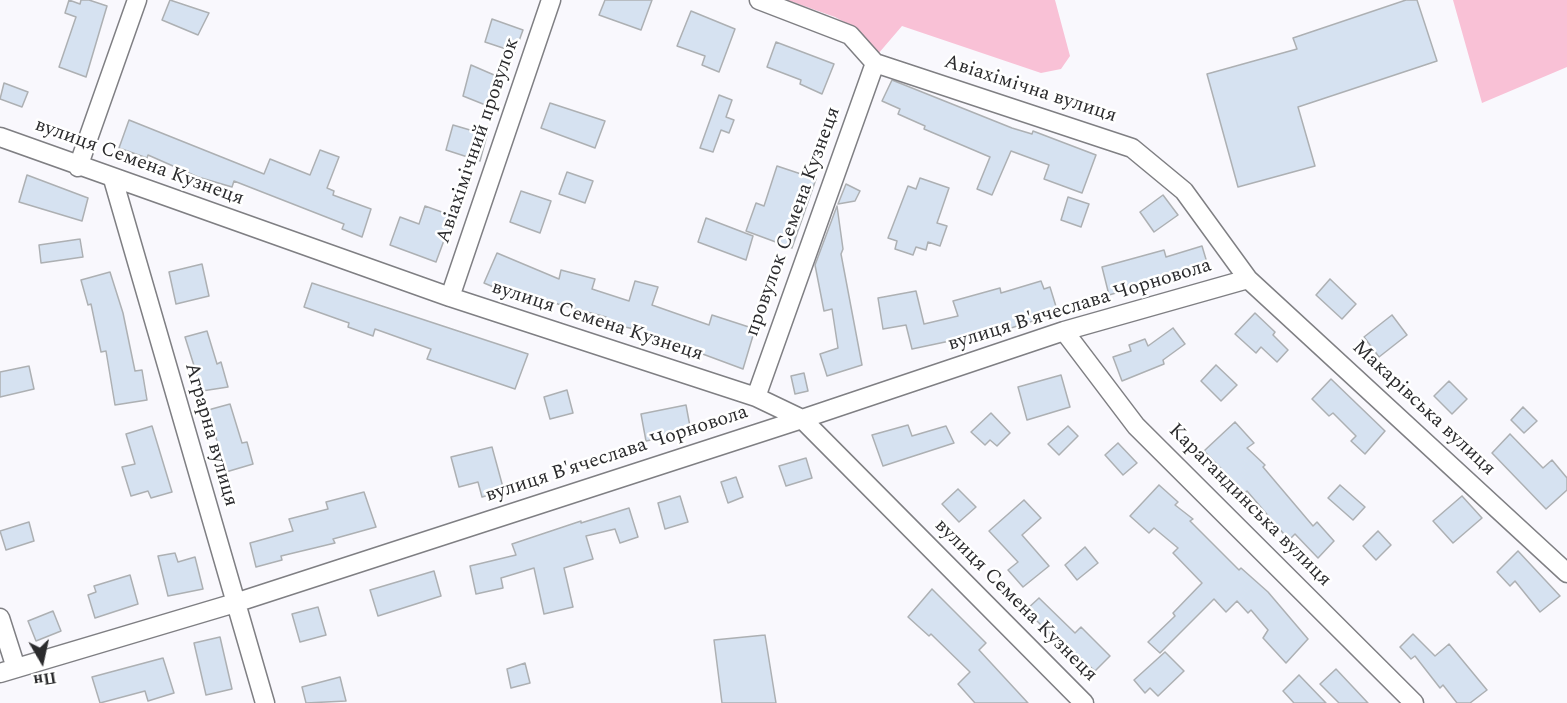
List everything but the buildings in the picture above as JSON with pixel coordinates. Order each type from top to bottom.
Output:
[{"type":"street","points":[[78,167],[137,0]]},
{"type":"street","name":"Авіахімічний провулок","points":[[450,297],[551,0]]},
{"type":"street","name":"Авіахімічна вулиця","points":[[759,0],[850,35],[883,65],[1132,148],[1184,191],[1248,279]]},
{"type":"street","name":"провулок Семена Кузнеця","points":[[756,397],[883,65]]},
{"type":"street","name":"вулиця Семена Кузнеця","points":[[0,137],[78,167],[450,297],[756,397],[802,419],[1084,703]]},
{"type":"street","name":"Аграрна вулиця","points":[[113,179],[265,703]]},
{"type":"street","name":"вулиця В'ячеслава Чорновола","points":[[8,671],[235,603],[802,419],[1064,331],[1248,279]]},
{"type":"street","name":"Макарівська вулиця","points":[[1248,279],[1567,573]]},
{"type":"street","name":"Карагандинська вулиця","points":[[1064,331],[1136,426],[1414,703]]},
{"type":"street","points":[[0,618],[8,671]]},
{"type":"shaded area","points":[[787,0],[1055,0],[1070,56],[1061,69],[1041,73],[902,26],[878,54],[859,30],[835,17]]},
{"type":"shaded area","points":[[1453,0],[1567,0],[1567,67],[1482,103]]}]
